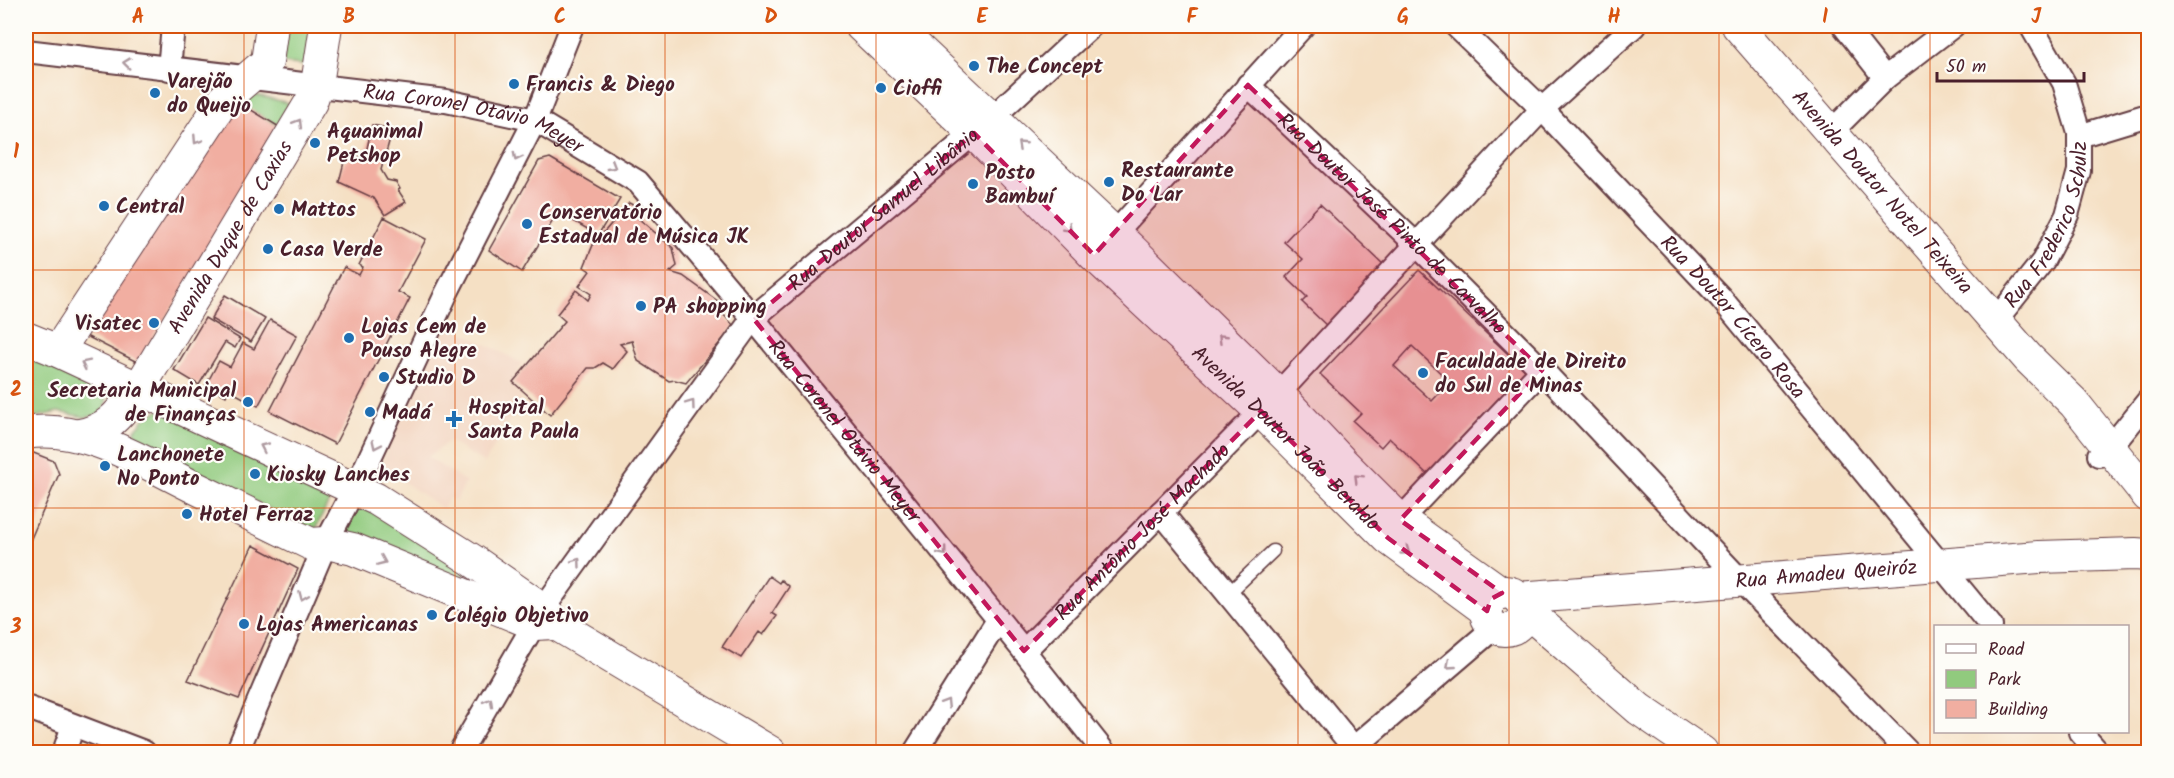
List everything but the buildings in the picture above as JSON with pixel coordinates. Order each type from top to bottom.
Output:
[{"type":"street","points":[[169,69],[173,26]]},
{"type":"street","points":[[58,351],[225,98],[267,62],[272,26]]},
{"type":"street","name":"Avenida Duque de Caxias","points":[[148,394],[311,102],[317,84],[326,26]]},
{"type":"street","points":[[237,753],[326,543],[356,488],[447,292],[535,120],[572,26]]},
{"type":"street","name":"Avenida Doutor João Beraldo","points":[[861,26],[904,36],[983,125],[1270,403],[1342,462],[1400,519],[1603,695],[1646,713],[1702,753]]},
{"type":"street","name":"Rua Doutor Samuel Libânio","points":[[460,753],[544,619],[753,318],[983,125],[1091,26]]},
{"type":"street","points":[[1105,244],[1303,26]]},
{"type":"street","name":"Rua Doutor Cícero Rosa","points":[[1456,26],[1542,109],[1720,297],[1989,625]]},
{"type":"street","name":"Rua Antônio José Machado","points":[[1024,651],[1270,403],[1542,109],[1634,26]]},
{"type":"street","name":"Avenida Doutor Notel Teixeira","points":[[1738,26],[2028,358],[2074,403],[2148,520]]},
{"type":"street","points":[[1844,26],[1885,78]]},
{"type":"street","points":[[1830,133],[1885,78],[1953,26]]},
{"type":"street","name":"Rua Frederico Schulz","points":[[1996,320],[2043,261],[2067,215],[2079,171],[2079,136],[2064,83],[2031,26]]},
{"type":"street","points":[[26,51],[248,78],[317,84]]},
{"type":"street","name":"Rua Coronel Otávio Meyer","points":[[317,84],[446,101],[535,120],[638,182],[753,318],[1104,753]]},
{"type":"street","name":"Rua Doutor José Pinto de Carvalho","points":[[1248,85],[1417,245],[1542,370],[1740,580],[1908,753]]},
{"type":"street","points":[[2079,136],[2148,115]]},
{"type":"street","points":[[26,338],[376,499],[472,560],[544,619],[770,753]]},
{"type":"street","points":[[1400,519],[1542,370]]},
{"type":"street","points":[[80,435],[95,432],[110,424],[148,394]]},
{"type":"street","points":[[128,454],[129,433],[148,394]]},
{"type":"street","points":[[2104,452],[2148,401]]},
{"type":"street","name":"Avenida Doutor João Beraldo","points":[[1270,403],[1388,538],[1506,611]]},
{"type":"street","points":[[26,433],[39,430],[80,435],[128,454],[311,544],[326,543],[353,549],[456,592],[544,619]]},
{"type":"street","name":"Avenida Doutor Notel Teixeira","points":[[2104,452],[2148,495]]},
{"type":"street","points":[[1161,512],[1352,750],[1506,611]]},
{"type":"street","name":"Rua Amadeu Queiróz","points":[[1506,611],[1740,580],[2144,551]]},
{"type":"street","points":[[456,592],[468,584],[472,577],[472,560]]},
{"type":"street","points":[[915,753],[998,620]]},
{"type":"street","points":[[26,707],[144,753]]},
{"type":"street","points":[[1646,713],[1660,736],[1675,753]]},
{"type":"street","points":[[64,753],[73,726]]},
{"type":"street","points":[[2081,733],[2098,753]]},
{"type":"lane","points":[[1228,594],[1273,551]]},
{"type":"highlighted area","points":[[1248,85],[1542,370],[1400,520],[1502,593],[1491,599],[1487,611],[1388,538],[1261,411],[1024,651],[753,318],[974,133],[1094,255]]},
{"type":"shaded area","name":"Hospital Santa Paula","points":[[435,318],[522,363],[513,382],[522,397],[485,463],[449,441],[428,457],[466,482],[456,501],[449,498],[443,509],[381,466]]},
{"type":"green space","points":[[288,26],[316,26],[310,66],[283,63]]},
{"type":"green space","points":[[240,91],[300,106],[286,131],[235,100]]},
{"type":"green space","points":[[26,352],[97,385],[107,396],[105,408],[99,416],[84,417],[58,412],[26,419]]},
{"type":"green space","points":[[164,408],[334,491],[315,530],[138,447],[135,430],[147,416]]},
{"type":"green space","points":[[358,496],[466,563],[466,575],[456,585],[337,535]]},
{"type":"place","name":"The Concept","points":[[974,66]]},
{"type":"place","name":"Francis & Diego","points":[[514,84]]},
{"type":"place","name":"Cioffi","points":[[881,88]]},
{"type":"place","name":"Varejão do Queijo","points":[[155,93]]},
{"type":"place","name":"Aquanimal Petshop","points":[[315,143]]},
{"type":"place","name":"Restaurante Do Lar","points":[[1109,182]]},
{"type":"place","name":"Posto Bambuí","points":[[973,184]]},
{"type":"place","name":"Central","points":[[104,206]]},
{"type":"place","name":"Mattos","points":[[279,209]]},
{"type":"place","name":"Conservatório Estadual de Música JK","points":[[527,224]]},
{"type":"place","name":"Casa Verde","points":[[268,249]]},
{"type":"place","name":"PA shopping","points":[[641,306]]},
{"type":"place","name":"Visatec","points":[[154,323]]},
{"type":"place","name":"Lojas Cem de Pouso Alegre","points":[[349,338]]},
{"type":"place","name":"Faculdade de Direito do Sul de Minas","points":[[1423,373]]},
{"type":"place","name":"Studio D","points":[[384,377]]},
{"type":"place","name":"Secretaria Municipal de Finanças","points":[[248,402]]},
{"type":"place","name":"Madá","points":[[370,412]]},
{"type":"place","name":"Hospital Santa Paula","points":[[454,419]]},
{"type":"place","name":"Lanchonete No Ponto","points":[[105,466]]},
{"type":"place","name":"Kiosky Lanches","points":[[255,474]]},
{"type":"place","name":"Hotel Ferraz","points":[[187,514]]},
{"type":"place","name":"Colégio Objetivo","points":[[432,615]]},
{"type":"place","name":"Lojas Americanas","points":[[244,624]]}]
